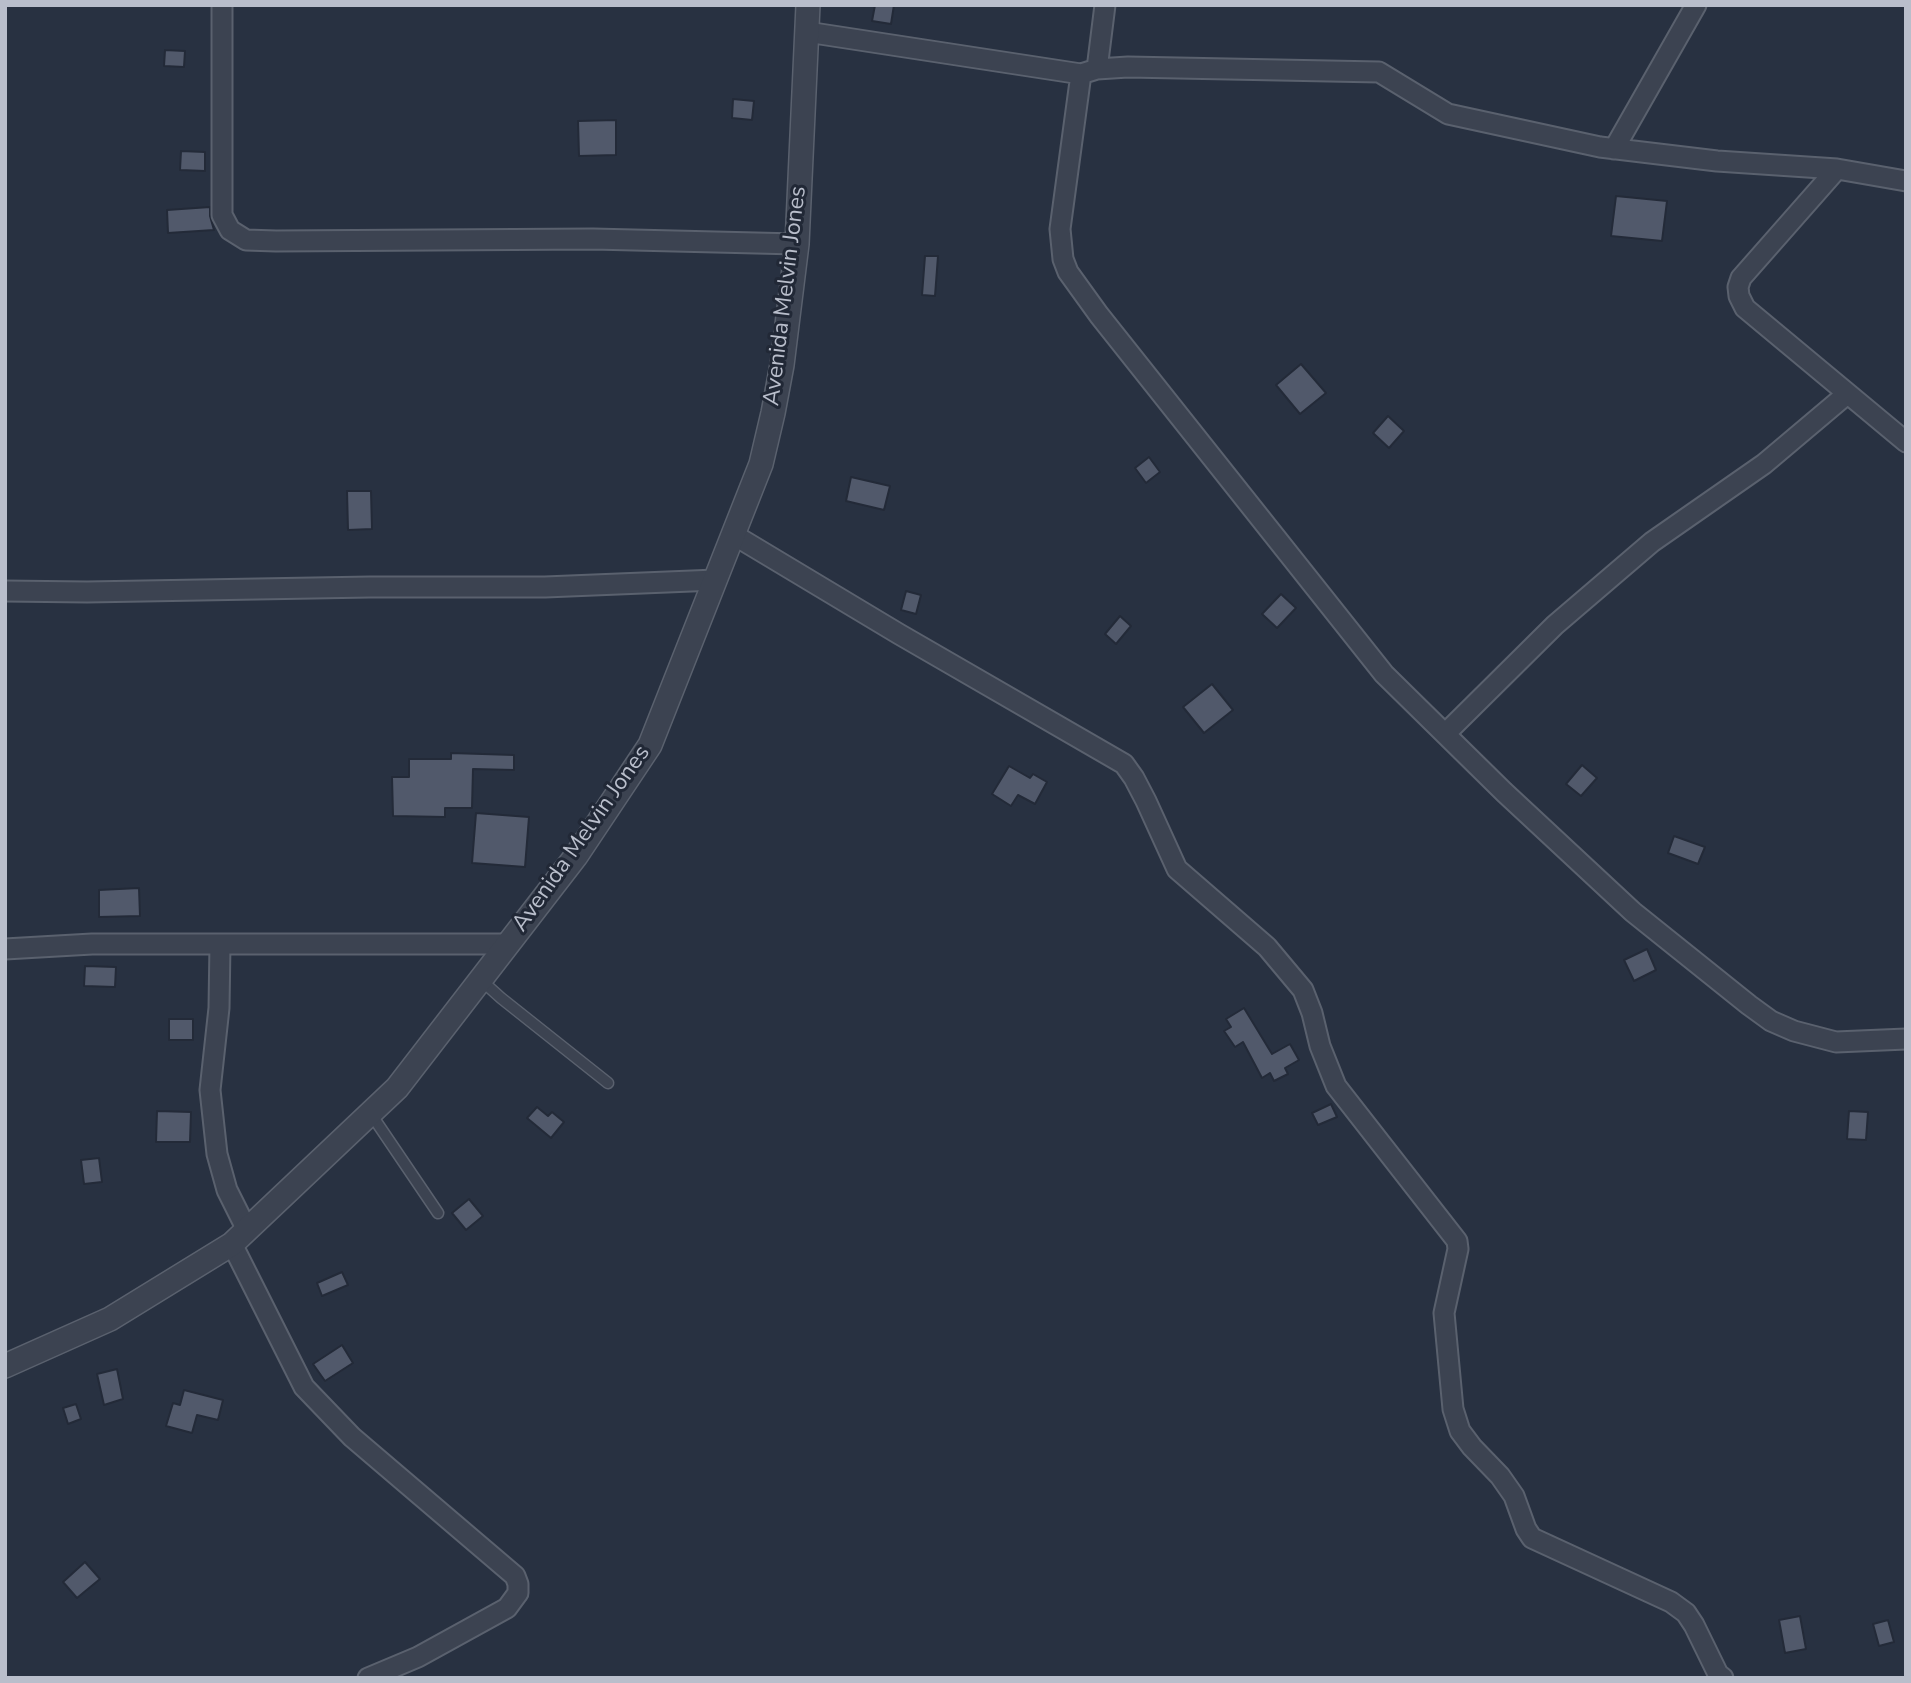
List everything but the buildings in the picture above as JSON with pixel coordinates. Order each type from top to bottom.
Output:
[{"type":"street","points":[[222,5],[222,215],[230,230],[246,240],[593,239],[797,244]]},
{"type":"street","name":"Avenida Melvin Jones","points":[[5,1366],[110,1319],[240,1237],[370,1114],[397,1088],[576,856],[650,745],[761,464],[773,413],[782,365],[797,244],[808,5]]},
{"type":"street","points":[[1105,5],[1089,71],[1060,229],[1063,259],[1099,315],[1384,674],[1504,792],[1633,912],[1749,1005],[1794,1031],[1836,1042],[1906,1039]]},
{"type":"street","points":[[1614,149],[1696,5]]},
{"type":"street","points":[[807,32],[1089,71],[1128,67],[1379,72],[1448,114],[1600,147],[1717,161],[1837,169],[1906,181]]},
{"type":"street","points":[[1837,169],[1741,278],[1739,296],[1745,308],[1906,442]]},
{"type":"street","points":[[1445,734],[1555,625],[1652,542],[1764,464],[1847,394]]},
{"type":"street","points":[[734,535],[1124,764],[1146,801],[1177,869],[1267,947],[1303,990],[1320,1046],[1336,1086],[1457,1241],[1458,1249],[1444,1313],[1453,1409],[1460,1432],[1500,1476],[1514,1496],[1532,1538],[1671,1602],[1685,1613],[1694,1625],[1718,1674],[1723,1678]]},
{"type":"street","points":[[5,591],[545,587],[716,580]]},
{"type":"street","points":[[5,949],[92,944],[508,944]]},
{"type":"street","points":[[220,944],[219,1008],[210,1090],[218,1154],[240,1237],[304,1387],[352,1437],[515,1576],[518,1584],[518,1593],[507,1608],[418,1657],[368,1678]]},
{"type":"lane","points":[[481,980],[608,1083]]},
{"type":"lane","points":[[370,1114],[439,1213]]}]
